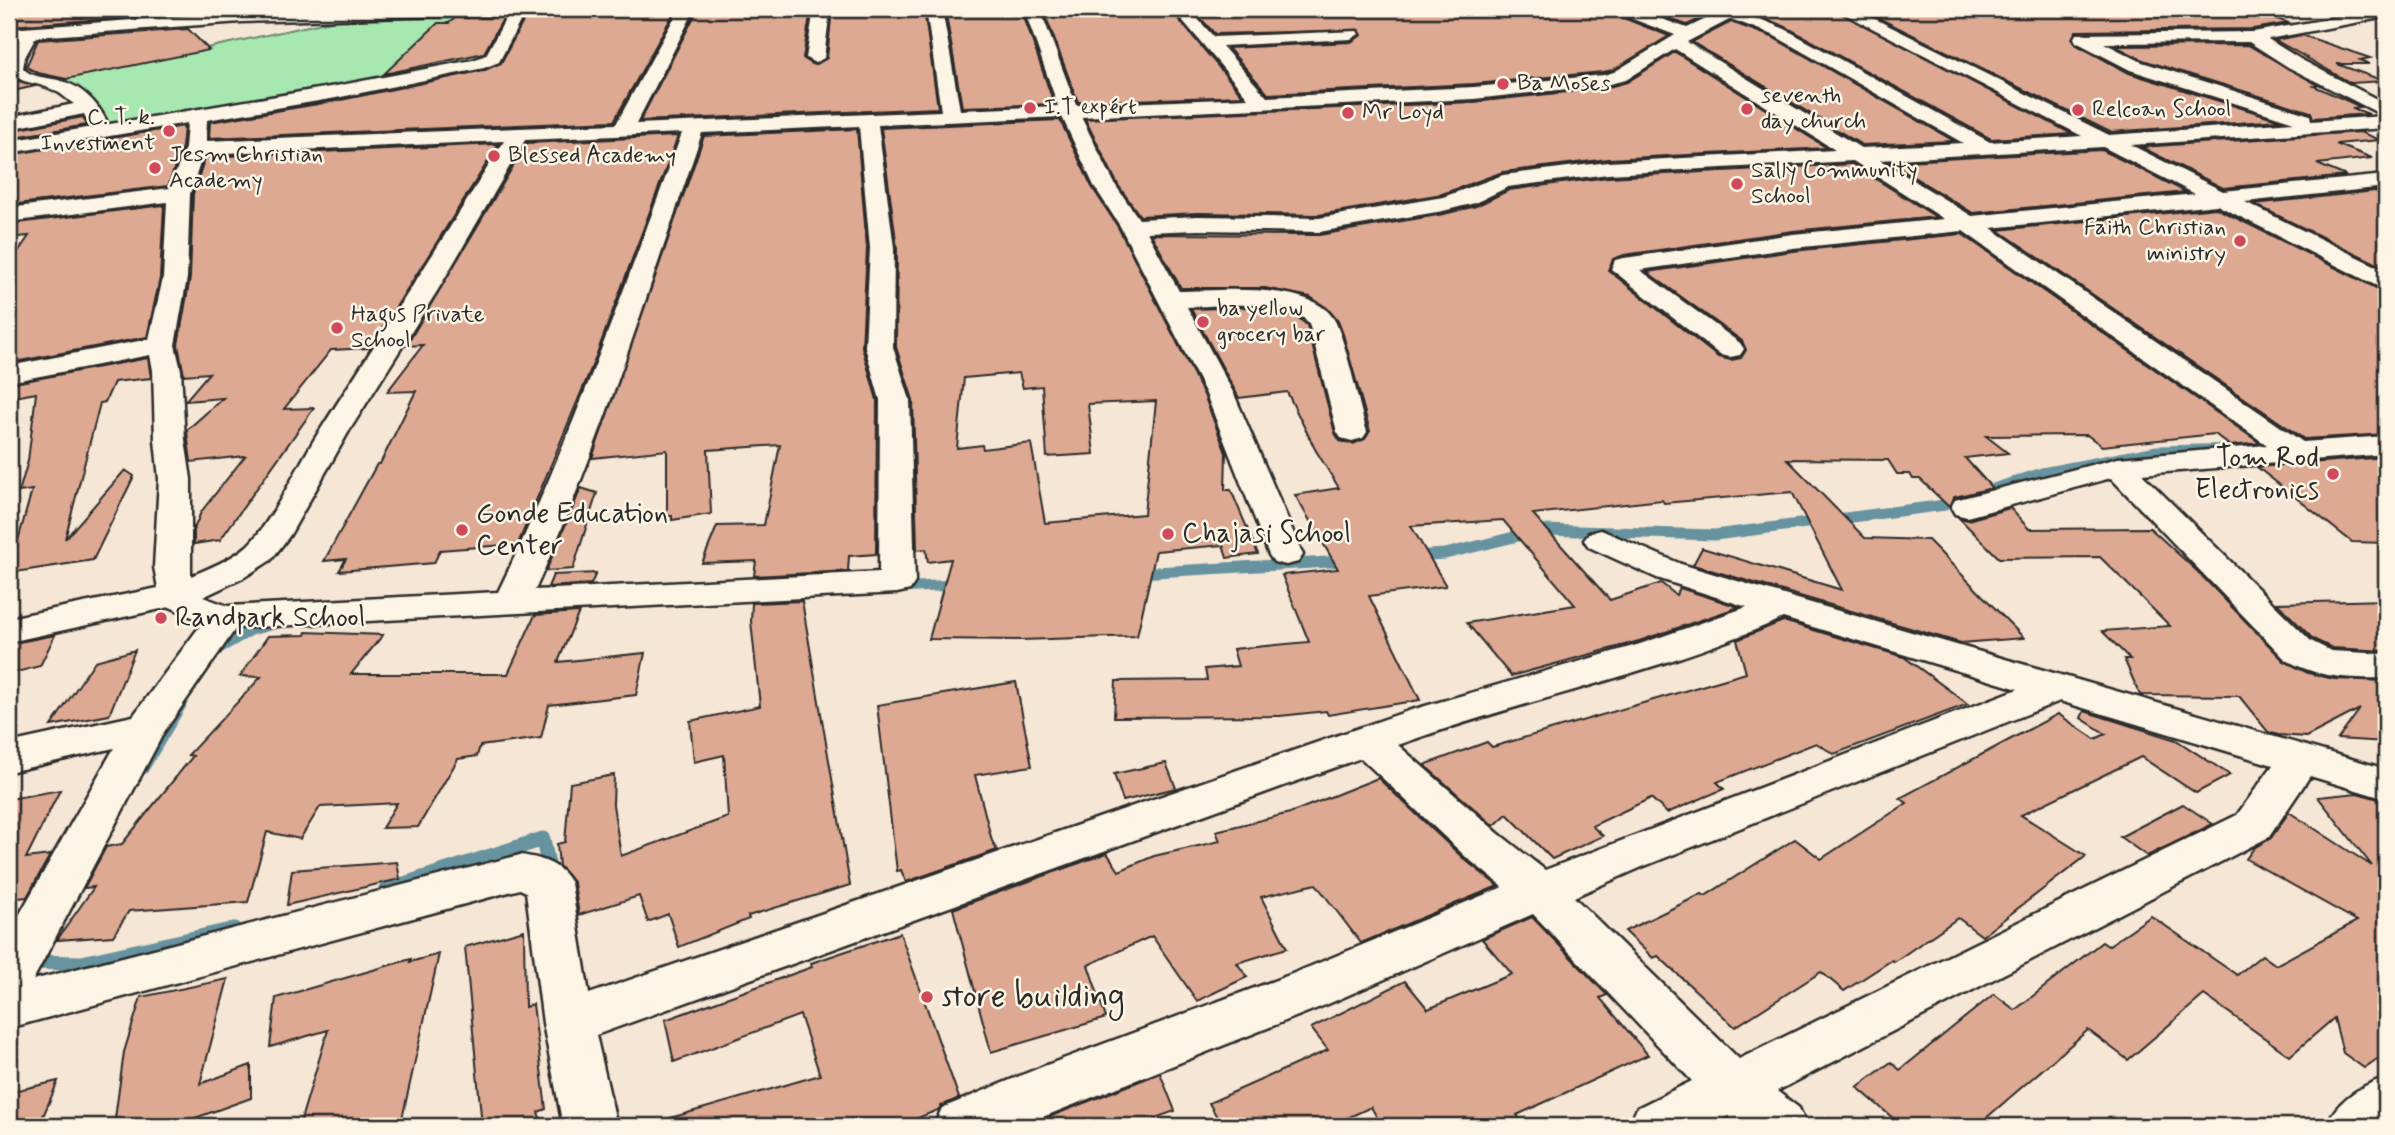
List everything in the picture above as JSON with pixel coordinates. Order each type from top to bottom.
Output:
[{"type":"street","points":[[622,130],[687,9]]},
{"type":"street","points":[[815,58],[822,9]]},
{"type":"street","points":[[934,9],[952,117]]},
{"type":"street","points":[[1032,9],[1084,148],[1132,226],[1220,394],[1286,555]]},
{"type":"street","points":[[1181,9],[1263,103]]},
{"type":"street","points":[[1620,9],[1681,38],[1856,153],[1968,222],[2296,451]]},
{"type":"street","points":[[1843,9],[2386,281]]},
{"type":"street","points":[[9,34],[241,17],[524,10]]},
{"type":"street","points":[[9,147],[102,133],[478,64],[493,58],[524,10]]},
{"type":"street","points":[[195,148],[1474,93],[1605,80],[1620,76],[1681,38],[1734,11],[1779,32],[1986,148]]},
{"type":"street","points":[[2323,126],[2136,66],[2081,40],[2082,37],[2253,37],[2386,12]]},
{"type":"street","points":[[2278,13],[2312,26]]},
{"type":"street","points":[[2168,22],[2192,36]]},
{"type":"street","points":[[1210,42],[1292,31],[1351,34]]},
{"type":"street","points":[[30,32],[14,68],[21,77],[61,86],[90,107],[102,133]]},
{"type":"street","points":[[2253,37],[2294,63],[2386,111]]},
{"type":"street","points":[[9,123],[90,107]]},
{"type":"street","points":[[197,116],[195,148],[179,194],[175,278],[161,345],[167,370],[170,440],[175,479],[171,567],[177,595],[189,604],[225,617],[897,582],[895,400],[879,347],[882,248],[868,121]]},
{"type":"street","points":[[1132,226],[1197,223],[1319,225],[1443,204],[1467,198],[1503,181],[1646,165],[1986,148],[2386,122]]},
{"type":"street","points":[[511,603],[547,526],[584,432],[694,128]]},
{"type":"street","points":[[9,630],[177,595],[232,571],[258,553],[278,527],[334,430],[426,288],[518,135]]},
{"type":"street","points":[[1730,349],[1623,269],[1623,265],[1780,243],[1968,222],[2386,181]]},
{"type":"street","points":[[9,215],[179,194]]},
{"type":"street","points":[[1171,299],[1261,298],[1311,309],[1322,322],[1352,432]]},
{"type":"street","points":[[9,374],[161,345]]},
{"type":"street","points":[[1967,507],[2118,467],[2386,445]]},
{"type":"street","points":[[2118,467],[2298,650],[2311,659],[2327,664],[2386,666]]},
{"type":"street","points":[[1601,540],[1669,571],[1781,606],[2386,784]]},
{"type":"street","points":[[568,1023],[1422,721],[1653,653],[1781,606]]},
{"type":"street","points":[[9,978],[146,727],[225,617]]},
{"type":"street","points":[[961,1126],[1063,1083],[1310,989],[1626,855],[2060,687]]},
{"type":"street","points":[[9,757],[146,727]]},
{"type":"street","points":[[1368,740],[1482,845],[1540,892],[1732,1087],[1780,1126]]},
{"type":"street","points":[[1656,1126],[2253,825],[2300,759]]},
{"type":"street","points":[[9,1007],[520,872],[532,874],[548,883],[568,1023],[590,1126]]},
{"type":"street","points":[[2353,1126],[2386,1101]]},
{"type":"green space","points":[[511,12],[489,56],[479,62],[111,129],[93,101],[60,80],[354,16]]},
{"type":"building","points":[[9,9],[78,9],[72,15],[133,11],[128,15],[174,14],[9,26]]},
{"type":"building","points":[[582,9],[581,12],[676,9],[614,121],[209,138],[210,122],[336,101],[485,70],[501,63],[526,16],[540,12]]},
{"type":"building","points":[[698,9],[811,10],[803,58],[814,65],[827,58],[832,9],[924,9],[938,108],[640,121]]},
{"type":"building","points":[[945,9],[1022,11],[1054,104],[962,107]]},
{"type":"building","points":[[1087,9],[1170,9],[1243,96],[1078,102],[1046,17],[1090,16]]},
{"type":"building","points":[[1192,9],[1609,9],[1613,14],[1669,36],[1613,70],[1603,72],[1474,84],[1268,94],[1228,48],[1351,42],[1362,35],[1359,30],[1215,34]]},
{"type":"building","points":[[1641,9],[1721,9],[1687,25]]},
{"type":"building","points":[[1750,9],[1833,9],[2072,134],[1991,139],[1786,27],[1748,12]]},
{"type":"building","points":[[1860,9],[2204,9],[2209,12],[2272,12],[2271,17],[2289,23],[2253,29],[2076,31],[2072,39],[2075,44],[2129,73],[2280,120],[2110,132]]},
{"type":"building","points":[[504,17],[484,53],[384,74],[438,23],[449,23],[455,18]]},
{"type":"building","points":[[1731,22],[1772,37],[1954,141],[1862,145],[1692,42]]},
{"type":"building","points":[[188,29],[209,50],[66,79],[38,73],[26,67],[38,40]]},
{"type":"building","points":[[2302,35],[2370,58],[2360,60],[2369,64],[2337,64],[2384,81],[2351,83],[2275,40]]},
{"type":"building","points":[[9,41],[14,41],[10,66],[12,75],[19,81],[35,86],[9,92]]},
{"type":"building","points":[[2248,45],[2318,85],[2314,86],[2361,107],[2352,108],[2369,114],[2313,118],[2311,112],[2143,60],[2115,46]]},
{"type":"building","points":[[1675,52],[1827,148],[1608,159],[1503,172],[1442,194],[1319,215],[1197,213],[1140,216],[1118,185],[1085,119],[1474,102],[1605,88],[1627,82]]},
{"type":"building","points":[[83,117],[87,125],[9,138],[9,131]]},
{"type":"building","points":[[1060,120],[1092,187],[1118,227],[1204,395],[1226,453],[1225,490],[1231,490],[1258,554],[1227,558],[1223,545],[1156,551],[1137,636],[1021,640],[929,639],[951,559],[928,562],[926,549],[917,550],[913,400],[896,347],[897,248],[881,128]],"holes":[[[1019,373],[1023,388],[1042,386],[1047,457],[1094,454],[1088,404],[1156,401],[1144,514],[1045,523],[1031,443],[983,449],[982,445],[957,448],[964,378]]]},
{"type":"building","points":[[184,126],[182,147],[168,186],[9,205],[9,155]]},
{"type":"building","points":[[857,129],[867,248],[862,347],[877,400],[876,554],[849,556],[848,571],[754,576],[756,561],[702,563],[717,526],[764,525],[780,445],[708,450],[711,514],[672,520],[672,516],[667,516],[667,450],[592,458],[704,136]]},
{"type":"building","points":[[2360,132],[2380,140],[2336,144],[2372,158],[2317,164],[2346,176],[2223,188],[2141,147]]},
{"type":"building","points":[[678,136],[593,364],[518,544],[440,550],[434,563],[339,571],[346,559],[324,561],[377,464],[380,464],[416,391],[387,392],[423,345],[406,346],[527,143]]},
{"type":"building","points":[[499,144],[370,348],[331,350],[284,409],[314,408],[220,540],[194,544],[194,529],[201,512],[245,456],[191,462],[188,440],[187,430],[223,398],[185,401],[209,373],[184,375],[178,345],[190,278],[193,194],[205,157]]},
{"type":"building","points":[[2102,150],[2186,192],[1973,213],[1889,162]]},
{"type":"building","points":[[1852,164],[1936,217],[1793,231],[1624,255],[1613,259],[1608,270],[1718,357],[1731,360],[1741,358],[1746,350],[1742,341],[1647,272],[1793,251],[1962,234],[2260,443],[2230,446],[2215,434],[2102,446],[2087,435],[1986,436],[2008,453],[1965,458],[1992,488],[1954,497],[1949,507],[1920,479],[1913,479],[1910,474],[1897,474],[1888,460],[1787,459],[1865,538],[1928,540],[2024,638],[1961,643],[1693,565],[1702,548],[1842,590],[1792,492],[1664,503],[1662,500],[1533,514],[1610,600],[1661,583],[1676,595],[1680,588],[1739,607],[1639,641],[1511,676],[1467,623],[1575,605],[1503,520],[1411,526],[1446,586],[1369,596],[1420,700],[1328,715],[1326,711],[1280,716],[1114,717],[1116,681],[1207,680],[1205,669],[1238,666],[1233,649],[1309,642],[1282,575],[1338,569],[1295,495],[1339,488],[1315,449],[1287,392],[1239,398],[1191,309],[1252,307],[1297,317],[1307,325],[1335,433],[1340,441],[1353,444],[1365,439],[1370,431],[1343,334],[1338,321],[1327,308],[1310,297],[1265,288],[1181,288],[1151,234],[1319,235],[1444,214],[1476,206],[1509,190],[1608,177]]},
{"type":"building","points":[[2375,191],[2386,195],[2386,268],[2254,204]]},
{"type":"building","points":[[164,205],[160,278],[147,337],[9,363],[9,265],[29,236],[9,238],[9,224]]},
{"type":"building","points":[[2216,208],[2376,288],[2386,290],[2386,434],[2304,439],[1998,230]]},
{"type":"building","points":[[148,358],[151,378],[114,382],[105,402],[100,403],[65,539],[125,470],[134,476],[93,560],[9,573],[32,490],[19,492],[28,461],[36,393],[9,398],[9,384]]},
{"type":"building","points":[[2386,457],[2386,543],[2352,542],[2257,467]]},
{"type":"building","points":[[581,488],[597,493],[573,569],[546,571]]},
{"type":"building","points":[[2010,508],[2029,529],[2150,528],[2198,572],[2284,661],[2308,673],[2334,679],[2386,681],[2386,742],[2338,739],[2360,709],[2306,737],[2268,732],[2239,696],[2140,695],[2124,659],[2130,659],[2102,631],[2170,626],[2100,557],[1999,558],[1959,518],[1968,520]]},
{"type":"building","points":[[596,573],[591,584],[548,587],[553,575]]},
{"type":"building","points":[[2386,600],[2386,651],[2332,648],[2313,639],[2277,603]]},
{"type":"building","points":[[802,601],[850,885],[748,916],[749,919],[679,947],[668,914],[648,922],[639,896],[579,915],[574,883],[559,866],[557,844],[565,842],[570,783],[614,775],[613,805],[621,856],[728,817],[724,755],[694,762],[690,721],[760,706],[751,621],[752,603]]},
{"type":"building","points":[[579,612],[558,662],[645,653],[636,695],[549,705],[541,738],[480,746],[477,756],[458,759],[418,827],[382,828],[397,803],[320,807],[300,839],[267,832],[248,902],[129,911],[113,936],[57,940],[94,887],[84,888],[106,847],[122,844],[193,756],[188,755],[261,677],[240,676],[268,636],[305,635],[306,632],[383,635],[351,674],[508,674],[535,615]]},
{"type":"building","points":[[1783,621],[1904,657],[1968,704],[1834,754],[1816,743],[1717,782],[1724,789],[1667,813],[1651,798],[1592,826],[1603,836],[1552,859],[1507,814],[1494,826],[1424,765],[1487,742],[1492,747],[1746,673],[1737,640]]},
{"type":"building","points":[[55,635],[40,666],[9,674],[9,644]]},
{"type":"building","points":[[135,650],[109,715],[51,726],[95,661]]},
{"type":"building","points":[[1016,682],[1032,766],[975,775],[992,841],[997,850],[906,882],[901,870],[897,871],[877,705]]},
{"type":"building","points":[[2084,711],[2176,740],[2230,775],[2196,793],[2141,757],[2021,815],[2086,856],[1982,936],[1958,918],[1894,962],[1892,960],[1844,991],[1821,972],[1735,1027],[1658,956],[1653,958],[1625,931],[1702,894],[1705,896],[1795,839],[1821,859],[1907,803],[1900,798],[2058,714],[2095,739],[2106,734],[2081,718]]},
{"type":"building","points":[[1166,763],[1176,788],[1123,801],[1114,774]]},
{"type":"building","points":[[1378,778],[1464,859],[1498,886],[1361,943],[1316,884],[1261,897],[1287,948],[1237,963],[1247,977],[1197,1001],[1152,936],[1088,965],[1106,1018],[991,1052],[953,909],[1107,853],[1119,871],[1154,856],[1220,841],[1216,831],[1290,813]]},
{"type":"building","points":[[60,790],[26,858],[50,855],[27,897],[9,899],[9,799]]},
{"type":"building","points":[[2357,793],[2386,801],[2386,1053],[2364,1068],[2343,1053],[2334,1018],[2290,1056],[2204,995],[2128,1060],[2088,1030],[1977,1126],[1902,1126],[1857,1087],[1891,1062],[1900,1070],[1994,994],[2015,1010],[2102,942],[2108,946],[2151,916],[2237,975],[2262,955],[2276,965],[2357,921],[2246,859],[2254,848],[2271,838],[2289,812],[2372,866],[2318,797]]},
{"type":"building","points":[[2183,804],[2213,824],[2147,856],[2120,837]]},
{"type":"building","points":[[397,862],[400,879],[287,905],[292,870]]},
{"type":"building","points":[[1532,917],[1607,995],[1600,998],[1648,1055],[1517,1115],[1525,1126],[1382,1126],[1371,1107],[1330,1126],[1222,1126],[1209,1103],[1328,1050],[1311,1028],[1405,981],[1428,1009],[1512,974],[1482,939]]},
{"type":"building","points":[[524,930],[525,1007],[533,1004],[546,1109],[538,1112],[543,1126],[482,1126],[465,947]]},
{"type":"building","points":[[900,933],[959,1098],[938,1110],[898,1126],[671,1126],[670,1118],[820,1075],[800,1015],[674,1062],[665,1020],[812,967],[811,963]]},
{"type":"building","points":[[439,954],[402,1119],[369,1126],[299,1126],[328,1030],[270,1047],[276,998],[411,959],[410,962]]},
{"type":"building","points":[[228,979],[200,1084],[251,1065],[251,1098],[173,1126],[114,1126],[124,1052],[141,997]]},
{"type":"building","points":[[1160,1073],[1175,1111],[1155,1118],[1159,1126],[1026,1126]]},
{"type":"building","points":[[58,1081],[39,1126],[9,1126],[9,1092]]},
{"type":"waterway","points":[[1940,506],[2042,472],[2157,450],[2244,448]]},
{"type":"waterway","points":[[1940,506],[1945,505]]},
{"type":"waterway","points":[[1415,556],[1445,554],[1543,530],[1715,535],[1940,506]]},
{"type":"waterway","points":[[1936,507],[1940,506]]},
{"type":"waterway","points":[[1139,573],[1346,561]]},
{"type":"waterway","points":[[898,588],[955,585]]},
{"type":"waterway","points":[[216,650],[251,630],[278,623]]},
{"type":"waterway","points":[[143,769],[181,705]]},
{"type":"waterway","points":[[386,890],[543,839],[550,874]]},
{"type":"waterway","points":[[31,962],[82,963],[235,929]]},
{"type":"place","name":"Ba Moses","points":[[1503,84]]},
{"type":"place","name":"I.T expért","points":[[1030,108]]},
{"type":"place","name":"seventh day church","points":[[1747,109]]},
{"type":"place","name":"Relcoan School","points":[[2078,110]]},
{"type":"place","name":"Mr Loyd","points":[[1348,113]]},
{"type":"place","name":"C. T. k. Investment","points":[[169,131]]},
{"type":"place","name":"Blessed Academy","points":[[494,156]]},
{"type":"place","name":"Jesm Christian Academy","points":[[155,168]]},
{"type":"place","name":"Sally Community School","points":[[1737,184]]},
{"type":"place","name":"Faith Christian ministry","points":[[2240,241]]},
{"type":"place","name":"ba yellow grocery bar","points":[[1203,322]]},
{"type":"place","name":"Hagus Private School","points":[[337,328]]},
{"type":"place","name":"Tom Rod Electronics","points":[[2333,474]]},
{"type":"place","name":"Gonde Education Center","points":[[462,530]]},
{"type":"place","name":"Chajasi School","points":[[1168,534]]},
{"type":"place","name":"Randpark School","points":[[161,618]]},
{"type":"place","name":"store building","points":[[927,997]]}]
